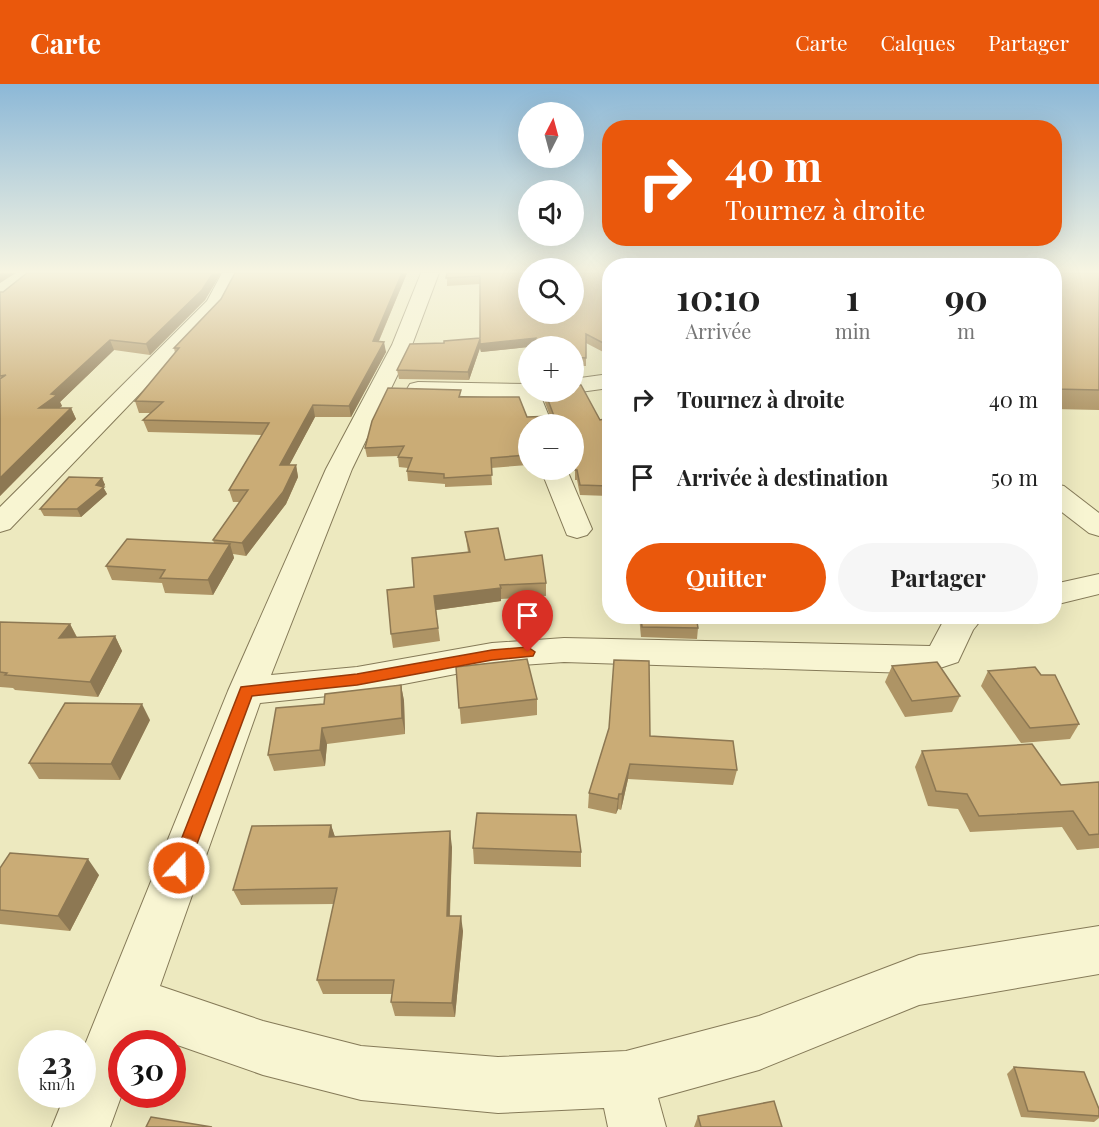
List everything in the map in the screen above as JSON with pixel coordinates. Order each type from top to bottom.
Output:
[{"type":"street","points":[[0,523],[198,322]]},
{"type":"street","points":[[81,1127],[246,691],[339,469],[402,345],[411,322]]},
{"type":"street","points":[[584,384],[602,382]]},
{"type":"street","points":[[380,388],[518,391]]},
{"type":"street","points":[[558,480],[577,529]]},
{"type":"street","points":[[1062,498],[1099,527]]},
{"type":"street","points":[[1062,594],[1099,584]]},
{"type":"street","points":[[246,691],[357,680],[492,655],[564,650],[909,660],[934,658],[946,653],[958,624]]},
{"type":"street","points":[[129,1002],[263,1048],[361,1073],[498,1085],[632,1103],[759,1043],[919,980],[1099,950]]},
{"type":"building","points":[[0,322],[169,322],[146,344],[110,340],[51,394],[57,395],[39,408],[71,408],[0,478],[0,379],[6,375],[0,376]]},
{"type":"building","points":[[199,322],[381,322],[373,341],[384,342],[349,406],[313,405],[280,465],[296,465],[283,492],[242,543],[213,540],[248,490],[229,490],[269,423],[143,420],[163,402],[135,401],[179,348],[174,348]]},
{"type":"building","points":[[480,322],[584,324],[584,322],[602,322],[602,342],[586,334],[586,358],[584,358],[584,336],[518,336],[518,340],[480,344],[480,339],[468,372],[397,370],[410,344],[444,343],[444,341],[480,338]]},
{"type":"building","points":[[1062,322],[1099,322],[1099,390],[1062,389]]},
{"type":"building","points":[[388,388],[461,390],[459,397],[518,397],[518,402],[521,402],[526,414],[518,414],[518,456],[491,458],[492,475],[444,478],[444,474],[407,471],[412,458],[398,457],[404,446],[365,448],[372,421]]},
{"type":"building","points":[[584,391],[600,420],[602,420],[602,486],[580,485],[579,480],[584,480],[584,414],[553,414],[549,402],[584,402]]},
{"type":"building","points":[[69,477],[102,478],[96,485],[104,487],[77,509],[40,509]]},
{"type":"building","points":[[498,528],[505,560],[542,555],[546,583],[500,585],[501,588],[434,596],[438,628],[391,634],[387,590],[414,587],[412,558],[470,552],[465,532]]},
{"type":"building","points":[[127,539],[230,544],[208,580],[160,578],[165,570],[106,566]]},
{"type":"building","points":[[0,622],[70,624],[59,638],[115,636],[90,682],[5,675],[7,673],[0,672]]},
{"type":"building","points":[[642,624],[697,624],[698,628],[642,627]]},
{"type":"building","points":[[527,659],[537,699],[459,708],[456,667]]},
{"type":"building","points":[[614,660],[649,661],[650,736],[733,741],[737,770],[630,764],[622,794],[619,794],[618,799],[589,793],[609,728]]},
{"type":"building","points":[[937,662],[960,696],[912,701],[892,666]]},
{"type":"building","points":[[1035,667],[1041,675],[1055,675],[1079,724],[1030,728],[988,671]]},
{"type":"building","points":[[401,685],[402,718],[322,728],[320,750],[268,755],[276,708],[324,704],[325,694]]},
{"type":"building","points":[[65,703],[142,704],[111,764],[29,763]]},
{"type":"building","points":[[1032,744],[1061,785],[1099,782],[1099,834],[1089,835],[1073,811],[979,816],[967,794],[936,791],[922,751]]},
{"type":"building","points":[[477,813],[576,815],[581,852],[473,848]]},
{"type":"building","points":[[331,825],[329,837],[450,831],[447,916],[461,916],[452,1003],[391,1002],[394,980],[317,980],[337,888],[233,890],[252,826]]},
{"type":"building","points":[[10,853],[88,859],[58,916],[0,910],[0,868]]},
{"type":"building","points":[[1014,1067],[1084,1072],[1099,1109],[1099,1116],[1028,1111]]},
{"type":"building","points":[[774,1101],[782,1127],[701,1127],[698,1116]]},
{"type":"building","points":[[151,1117],[212,1127],[146,1127]]},
{"type":"route","points":[[179,868],[246,691],[357,680],[492,655],[528,652]]}]
